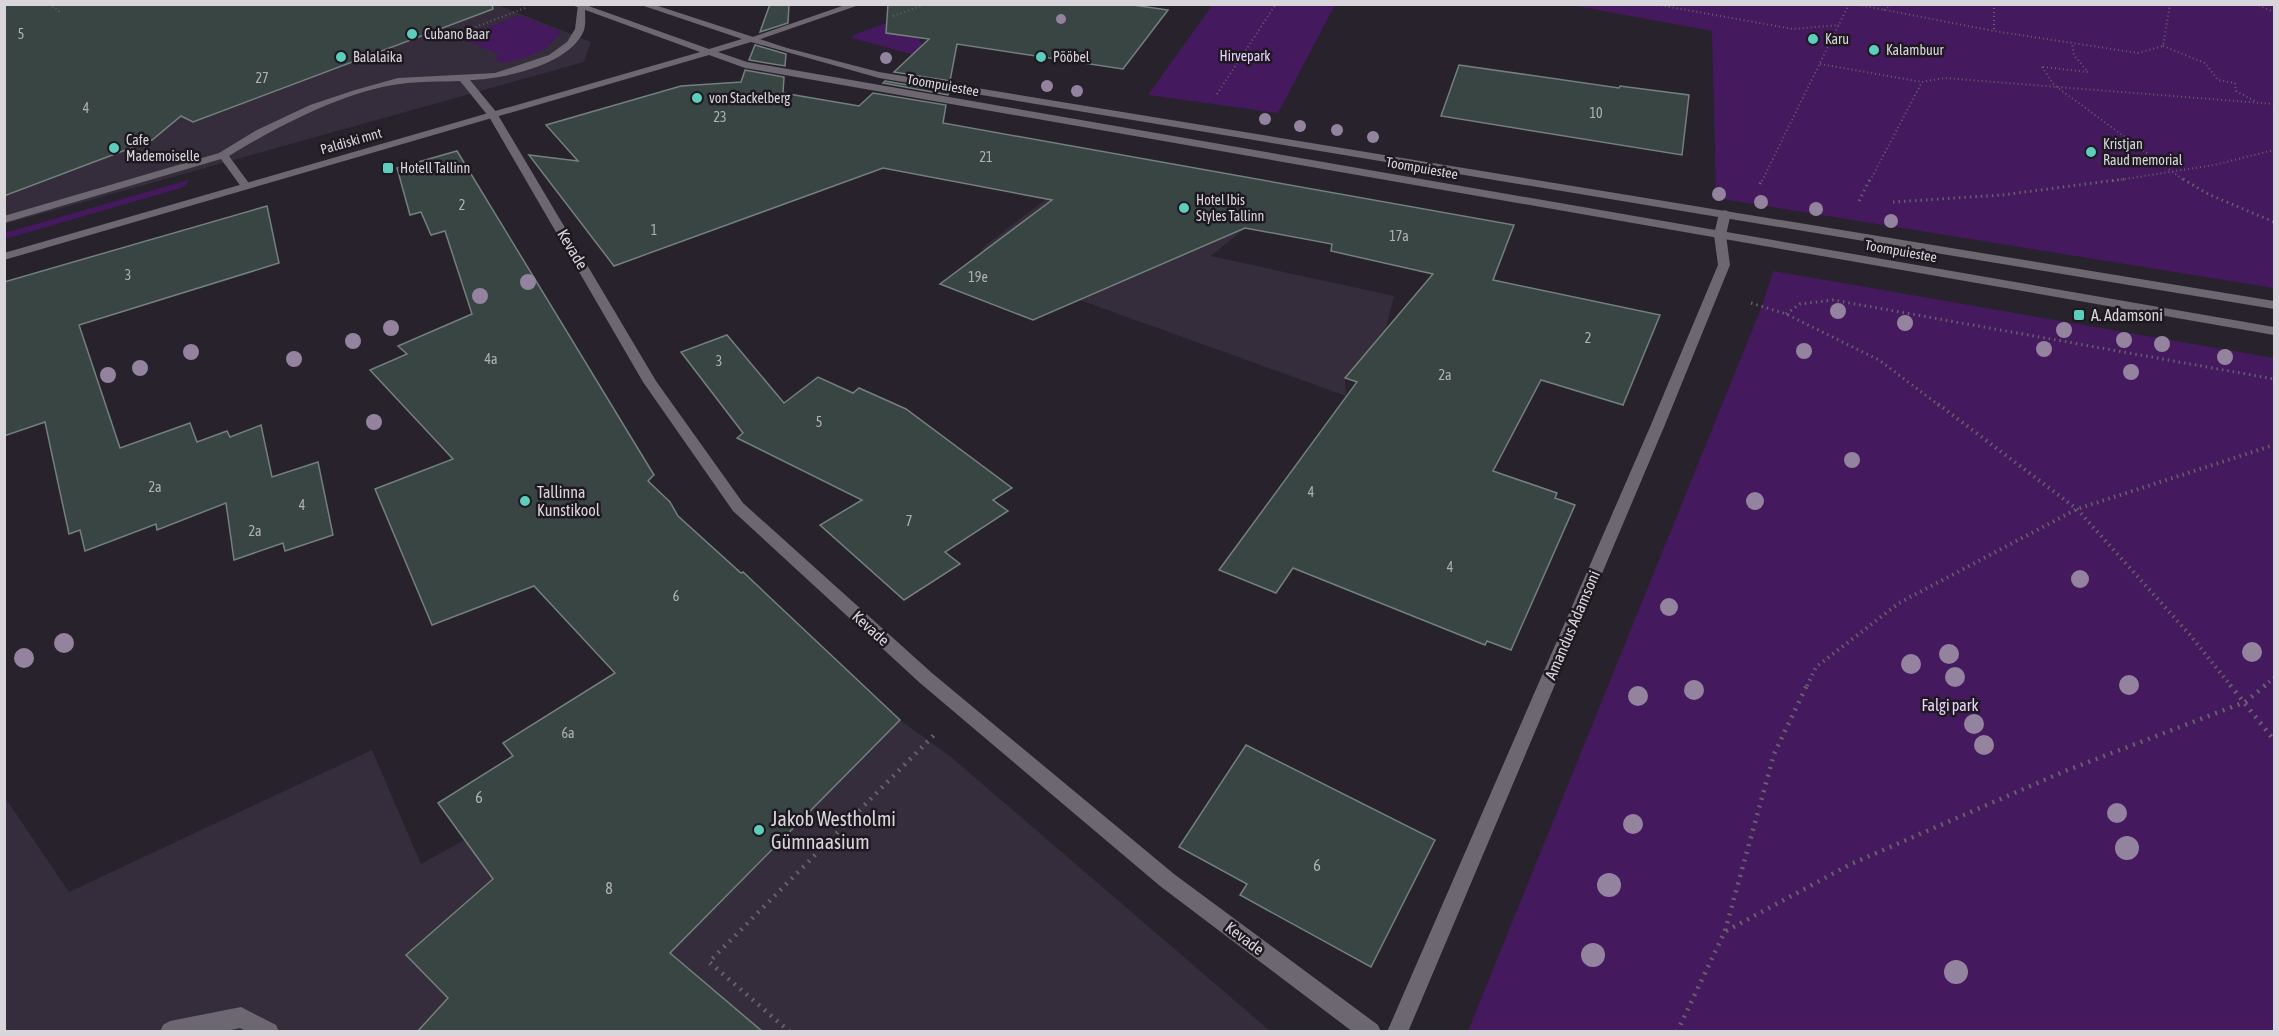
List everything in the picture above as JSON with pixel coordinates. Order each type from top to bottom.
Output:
[{"type":"main road","name":"Toompuiestee","points":[[642,4],[784,50],[879,75],[2274,305]]},
{"type":"main road","name":"Paldiski mnt","points":[[4,257],[705,53],[858,4]]},
{"type":"main road","name":"Toompuiestee","points":[[577,6],[705,53],[745,65],[2274,331]]},
{"type":"main road","points":[[4,220],[223,155],[261,132],[314,107],[358,92],[398,81],[496,76],[552,57],[571,44],[580,29],[577,6]]},
{"type":"main road","name":"Kevade","points":[[464,79],[493,115],[650,382],[738,507],[962,707],[1167,880],[1371,1032]]},
{"type":"main road","points":[[223,155],[246,186]]},
{"type":"main road","points":[[1724,265],[1720,235],[1725,213]]},
{"type":"main road","name":"Amandus Adamsoni","points":[[1397,1032],[1724,265]]},
{"type":"main road","points":[[170,1032],[241,1017],[269,1032]]},
{"type":"path","points":[[49,4],[60,12]]},
{"type":"path","points":[[1215,98],[1276,4]]},
{"type":"path","points":[[1653,4],[1793,28],[1839,25]]},
{"type":"path","points":[[1758,186],[1849,4]]},
{"type":"path","points":[[1854,4],[1994,32],[2138,53],[2163,46],[2205,63],[2218,80],[2235,83],[2236,90],[2258,102]]},
{"type":"path","points":[[1884,10],[1893,4]]},
{"type":"path","points":[[1994,4],[1994,32]]},
{"type":"path","points":[[2163,46],[2170,4]]},
{"type":"path","points":[[2255,4],[2274,12]]},
{"type":"path","points":[[453,37],[525,8]]},
{"type":"path","points":[[2072,43],[2074,55],[2088,72],[2042,67],[2054,85],[2172,173],[2208,194],[2274,222]]},
{"type":"path","points":[[1820,64],[1922,82],[1944,78],[2274,104]]},
{"type":"path","points":[[1869,203],[1858,203],[1922,82]]},
{"type":"path","points":[[1893,202],[1962,200],[2172,173],[2274,150]]},
{"type":"path","points":[[1724,265],[1762,271],[1750,303],[1786,314],[1879,360],[2077,509],[2190,634],[2274,740]]},
{"type":"path","points":[[1786,314],[1800,304],[1833,300],[2274,379]]},
{"type":"path","points":[[1677,1032],[1725,931],[1774,754],[1816,667],[1899,603],[2077,509],[2274,445]]},
{"type":"path","points":[[1725,931],[1873,855],[2065,771],[2245,702],[2274,678]]},
{"type":"path","points":[[790,1032],[709,962],[962,707]]},
{"type":"shaded area","points":[[5,5],[498,5],[591,42],[584,62],[5,224]]},
{"type":"shaded area","points":[[1106,153],[1294,188],[1211,256],[1394,296],[1385,331],[1345,378],[1346,396],[1074,298],[1021,263],[981,249]]},
{"type":"shaded area","name":"Jakob Westholmi Gümnaasium","points":[[780,610],[810,635],[900,720],[951,757],[1270,1031],[5,1031],[4,796],[69,892],[372,750],[421,864],[548,794]]},
{"type":"green space","name":"Hirvepark","points":[[1205,5],[1335,5],[1278,113],[1148,95],[1211,7]]},
{"type":"green space","points":[[1571,5],[2274,5],[2274,288],[1716,198],[1712,31]]},
{"type":"green space","points":[[919,11],[918,37],[927,54],[914,55],[852,38],[853,35]]},
{"type":"green space","points":[[519,15],[561,31],[550,45],[543,49],[502,63],[494,58],[500,55],[461,38]]},
{"type":"green space","points":[[188,180],[187,184],[181,188],[5,239],[5,233]]},
{"type":"green space","name":"Falgi park","points":[[1773,271],[2274,358],[2274,1031],[1468,1031],[1762,306]]},
{"type":"building","points":[[4,4],[492,4],[493,9],[193,122],[181,116],[152,140],[4,196]]},
{"type":"building","points":[[770,4],[789,4],[788,23],[760,32]]},
{"type":"building","points":[[888,4],[1126,4],[1168,10],[1123,69],[957,44],[950,81],[894,72],[929,39],[886,33]]},
{"type":"building","points":[[755,45],[786,54],[785,66],[749,60]]},
{"type":"building","points":[[1459,65],[1619,88],[1620,86],[1689,95],[1682,155],[1441,116]]},
{"type":"building","points":[[745,70],[784,77],[783,93],[859,106],[873,93],[946,105],[943,123],[1514,225],[1493,280],[1660,315],[1623,405],[1541,380],[1493,471],[1557,493],[1555,498],[1575,505],[1511,650],[1487,641],[1485,645],[1293,568],[1276,593],[1219,570],[1357,382],[1345,378],[1433,274],[1331,251],[1332,244],[1245,228],[1033,320],[940,284],[1052,200],[883,168],[614,266],[529,155],[578,161],[546,125],[681,86],[741,82]]},
{"type":"building","points":[[885,81],[949,92],[948,95],[883,83]]},
{"type":"building","points":[[457,151],[654,475],[648,481],[670,502],[678,516],[741,573],[743,572],[900,720],[670,953],[763,1032],[417,1032],[448,998],[406,955],[493,879],[438,803],[513,756],[503,743],[615,673],[534,586],[432,625],[375,489],[453,459],[370,370],[407,354],[398,346],[472,314],[445,231],[431,235],[421,212],[410,215],[397,168]]},
{"type":"building","points":[[267,206],[279,263],[79,325],[120,448],[190,423],[197,442],[227,431],[230,437],[261,425],[272,477],[318,462],[333,535],[285,551],[283,543],[234,560],[226,503],[157,530],[156,524],[85,551],[80,530],[69,534],[45,422],[4,436],[4,282]]},
{"type":"building","points":[[727,335],[784,403],[818,377],[853,393],[859,388],[906,409],[1012,488],[993,500],[1008,511],[945,552],[960,564],[904,600],[820,525],[862,500],[737,438],[743,433],[681,352]]},
{"type":"building","points":[[1246,745],[1435,840],[1371,967],[1240,895],[1247,884],[1179,847]]},
{"type":"place","name":"Cubano Baar","points":[[412,34]]},
{"type":"place","name":"Karu","points":[[1813,39]]},
{"type":"place","name":"Kalambuur","points":[[1874,50]]},
{"type":"place","name":"Balalaika","points":[[341,57]]},
{"type":"place","name":"Pööbel","points":[[1041,57]]},
{"type":"place","name":"von Stackelberg","points":[[697,98]]},
{"type":"place","name":"Cafe Mademoiselle","points":[[114,148]]},
{"type":"place","name":"Kristjan Raud memorial","points":[[2091,152]]},
{"type":"place","name":"Hotell Tallinn","points":[[388,168]]},
{"type":"place","name":"Hotel Ibis Styles Tallinn","points":[[1184,208]]},
{"type":"place","name":"A. Adamsoni","points":[[2079,315]]},
{"type":"place","name":"Tallinna Kunstikool","points":[[525,501]]},
{"type":"place","name":"Jakob Westholmi Gümnaasium","points":[[759,830]]}]
